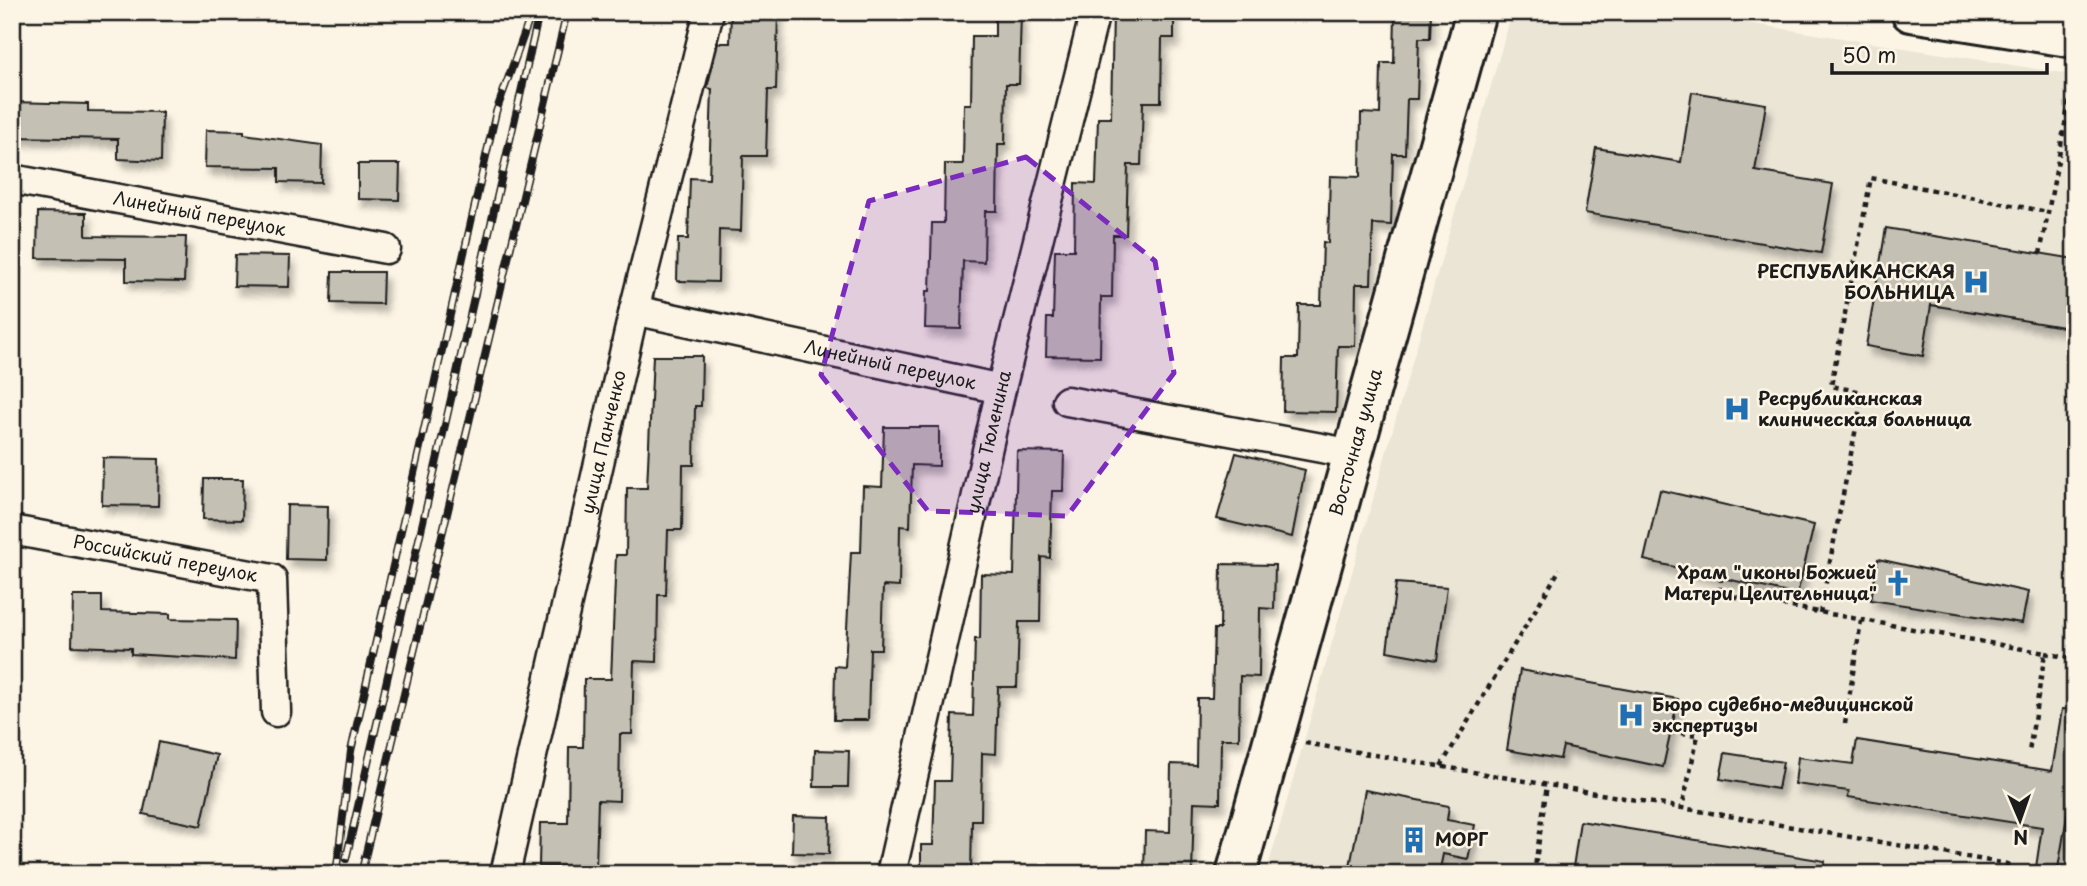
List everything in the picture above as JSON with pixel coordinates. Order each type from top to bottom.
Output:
[{"type":"street","name":"улица Панченко","points":[[505,874],[634,310],[709,12]]},
{"type":"street","name":"улица Тюленина","points":[[891,874],[1001,390],[1095,12]]},
{"type":"street","name":"Восточная улица","points":[[1236,874],[1476,12]]},
{"type":"street","points":[[1911,12],[2075,38]]},
{"type":"street","name":"Линейный переулок","points":[[12,179],[386,249]]},
{"type":"street","name":"Линейный переулок","points":[[634,310],[1001,390]]},
{"type":"street","points":[[1067,401],[1354,454]]},
{"type":"street","name":"Российский переулок","points":[[12,530],[272,579],[276,712]]},
{"type":"path","points":[[2040,254],[2075,72]]},
{"type":"path","points":[[1821,613],[1863,392],[1831,386],[1871,178],[2048,212]]},
{"type":"path","points":[[1441,766],[1560,569]]},
{"type":"path","points":[[1721,577],[1720,594],[2075,659]]},
{"type":"path","points":[[1845,724],[1861,621]]},
{"type":"path","points":[[2029,752],[2045,653]]},
{"type":"path","points":[[1671,732],[1698,735],[1682,808]]},
{"type":"path","points":[[1274,734],[1304,742],[2013,865]]},
{"type":"path","points":[[1534,874],[1547,785]]},
{"type":"highlighted area","points":[[1026,157],[1155,261],[1174,373],[1067,516],[928,511],[821,375],[869,201]]},
{"type":"shaded area","name":"Ресрубликанская клиническая больница","points":[[1512,12],[1677,12],[2075,75],[2075,874],[1266,874]]},
{"type":"building","points":[[731,12],[778,12],[776,90],[768,90],[766,156],[743,156],[741,231],[719,230],[718,282],[677,281],[678,239],[688,239],[690,178],[709,179],[712,89],[707,88],[718,43],[730,43]]},
{"type":"building","points":[[995,12],[1021,12],[1019,84],[1006,84],[1005,144],[998,144],[997,211],[985,211],[984,262],[963,261],[961,329],[925,328],[926,291],[930,291],[932,223],[944,223],[945,164],[963,164],[964,104],[971,104],[972,36],[995,36]]},
{"type":"building","points":[[1113,12],[1174,12],[1174,38],[1162,38],[1161,102],[1143,102],[1141,165],[1128,165],[1126,235],[1113,235],[1112,297],[1101,297],[1100,357],[1046,356],[1047,318],[1053,318],[1055,250],[1074,250],[1075,183],[1096,184],[1098,118],[1111,118]]},
{"type":"building","points":[[1395,12],[1431,12],[1430,38],[1419,38],[1417,99],[1407,99],[1405,154],[1393,154],[1391,225],[1373,224],[1371,284],[1356,284],[1355,346],[1338,346],[1336,412],[1283,411],[1284,358],[1298,358],[1299,305],[1321,305],[1323,242],[1328,243],[1330,176],[1360,177],[1361,113],[1380,114],[1381,63],[1394,63]]},
{"type":"building","points":[[1692,92],[1766,104],[1755,171],[1833,184],[1821,253],[1585,213],[1596,148],[1681,162]]},
{"type":"building","points":[[12,102],[88,104],[88,111],[162,112],[161,161],[118,159],[118,139],[12,137]]},
{"type":"building","points":[[206,130],[244,131],[244,134],[322,145],[321,183],[279,182],[279,168],[205,167]]},
{"type":"building","points":[[358,164],[400,164],[399,200],[358,199]]},
{"type":"building","points":[[38,212],[86,213],[86,236],[186,237],[184,282],[126,281],[126,259],[37,258]]},
{"type":"building","name":"РЕСПУБЛИКАНСКАЯ БОЛЬНИЦА","points":[[1886,228],[2075,259],[2075,329],[1931,305],[1923,356],[1866,346]]},
{"type":"building","points":[[235,255],[290,256],[289,287],[234,286]]},
{"type":"building","points":[[332,272],[383,272],[382,304],[331,303]]},
{"type":"building","points":[[653,356],[702,356],[701,406],[695,406],[694,465],[683,465],[682,530],[668,530],[666,595],[658,595],[657,662],[634,661],[632,734],[620,734],[619,801],[598,800],[596,867],[539,866],[540,823],[568,823],[569,747],[583,747],[584,679],[611,679],[616,555],[626,555],[627,488],[647,488]]},
{"type":"building","points":[[884,427],[939,427],[939,466],[912,465],[910,527],[900,526],[899,587],[883,586],[881,649],[870,649],[868,720],[834,720],[835,666],[845,667],[851,552],[861,552],[863,486],[882,487]]},
{"type":"building","points":[[1017,451],[1064,452],[1063,491],[1052,491],[1050,558],[1041,557],[1040,622],[1019,622],[1017,687],[998,687],[996,754],[982,753],[981,820],[972,820],[971,874],[921,874],[921,845],[933,845],[935,781],[950,781],[952,715],[973,716],[975,639],[980,639],[981,574],[1014,575]]},
{"type":"building","points":[[1236,453],[1305,470],[1292,537],[1217,519]]},
{"type":"building","points":[[103,458],[159,459],[158,506],[102,505]]},
{"type":"building","points":[[204,479],[243,479],[242,520],[203,519]]},
{"type":"building","points":[[1660,490],[1814,525],[1797,595],[1644,560]]},
{"type":"building","points":[[287,505],[328,506],[327,560],[286,559]]},
{"type":"building","points":[[1878,559],[2028,592],[2022,623],[1871,600]]},
{"type":"building","points":[[1221,564],[1275,565],[1274,609],[1260,608],[1259,677],[1240,676],[1239,739],[1221,739],[1220,803],[1194,802],[1192,874],[1144,874],[1145,831],[1170,832],[1171,764],[1196,765],[1197,698],[1212,698],[1214,629],[1220,629]]},
{"type":"building","points":[[1396,583],[1447,587],[1437,660],[1387,651]]},
{"type":"building","points":[[73,596],[102,596],[102,612],[170,614],[170,619],[236,620],[235,660],[131,654],[131,648],[72,646]]},
{"type":"building","points":[[1520,670],[1678,699],[1663,767],[1563,746],[1560,759],[1507,750]]},
{"type":"building","points":[[2062,709],[2075,710],[2075,770],[2057,874],[2035,874],[2042,827],[1848,797],[1849,791],[1795,784],[1798,757],[1853,764],[1857,740],[2052,771]]},
{"type":"building","points":[[159,742],[217,755],[201,826],[143,814]]},
{"type":"building","points":[[815,750],[849,751],[848,787],[814,787]]},
{"type":"building","points":[[1725,753],[1783,762],[1778,789],[1720,779]]},
{"type":"building","name":"МОРГ","points":[[1365,790],[1449,806],[1447,820],[1475,825],[1468,859],[1443,854],[1439,874],[1381,874],[1382,871],[1350,866]]},
{"type":"building","points":[[793,816],[830,817],[829,854],[792,853]]},
{"type":"building","points":[[1580,821],[1825,861],[1824,874],[1572,874]]},
{"type":"railway","points":[[336,874],[351,751],[496,112],[532,12]]},
{"type":"railway","points":[[361,874],[567,12]]},
{"type":"railway","points":[[346,859],[537,22]]},
{"type":"place","name":"РЕСПУБЛИКАНСКАЯ БОЛЬНИЦА","points":[[1976,282]]},
{"type":"place","name":"Ресрубликанская клиническая больница","points":[[1737,409]]},
{"type":"place","name":"Храм \"иконы Божией Матери Целительница\"","points":[[1898,583]]},
{"type":"place","name":"Бюро судебно-медицинской экспертизы","points":[[1631,715]]},
{"type":"place","name":"МОРГ","points":[[1414,840]]}]
